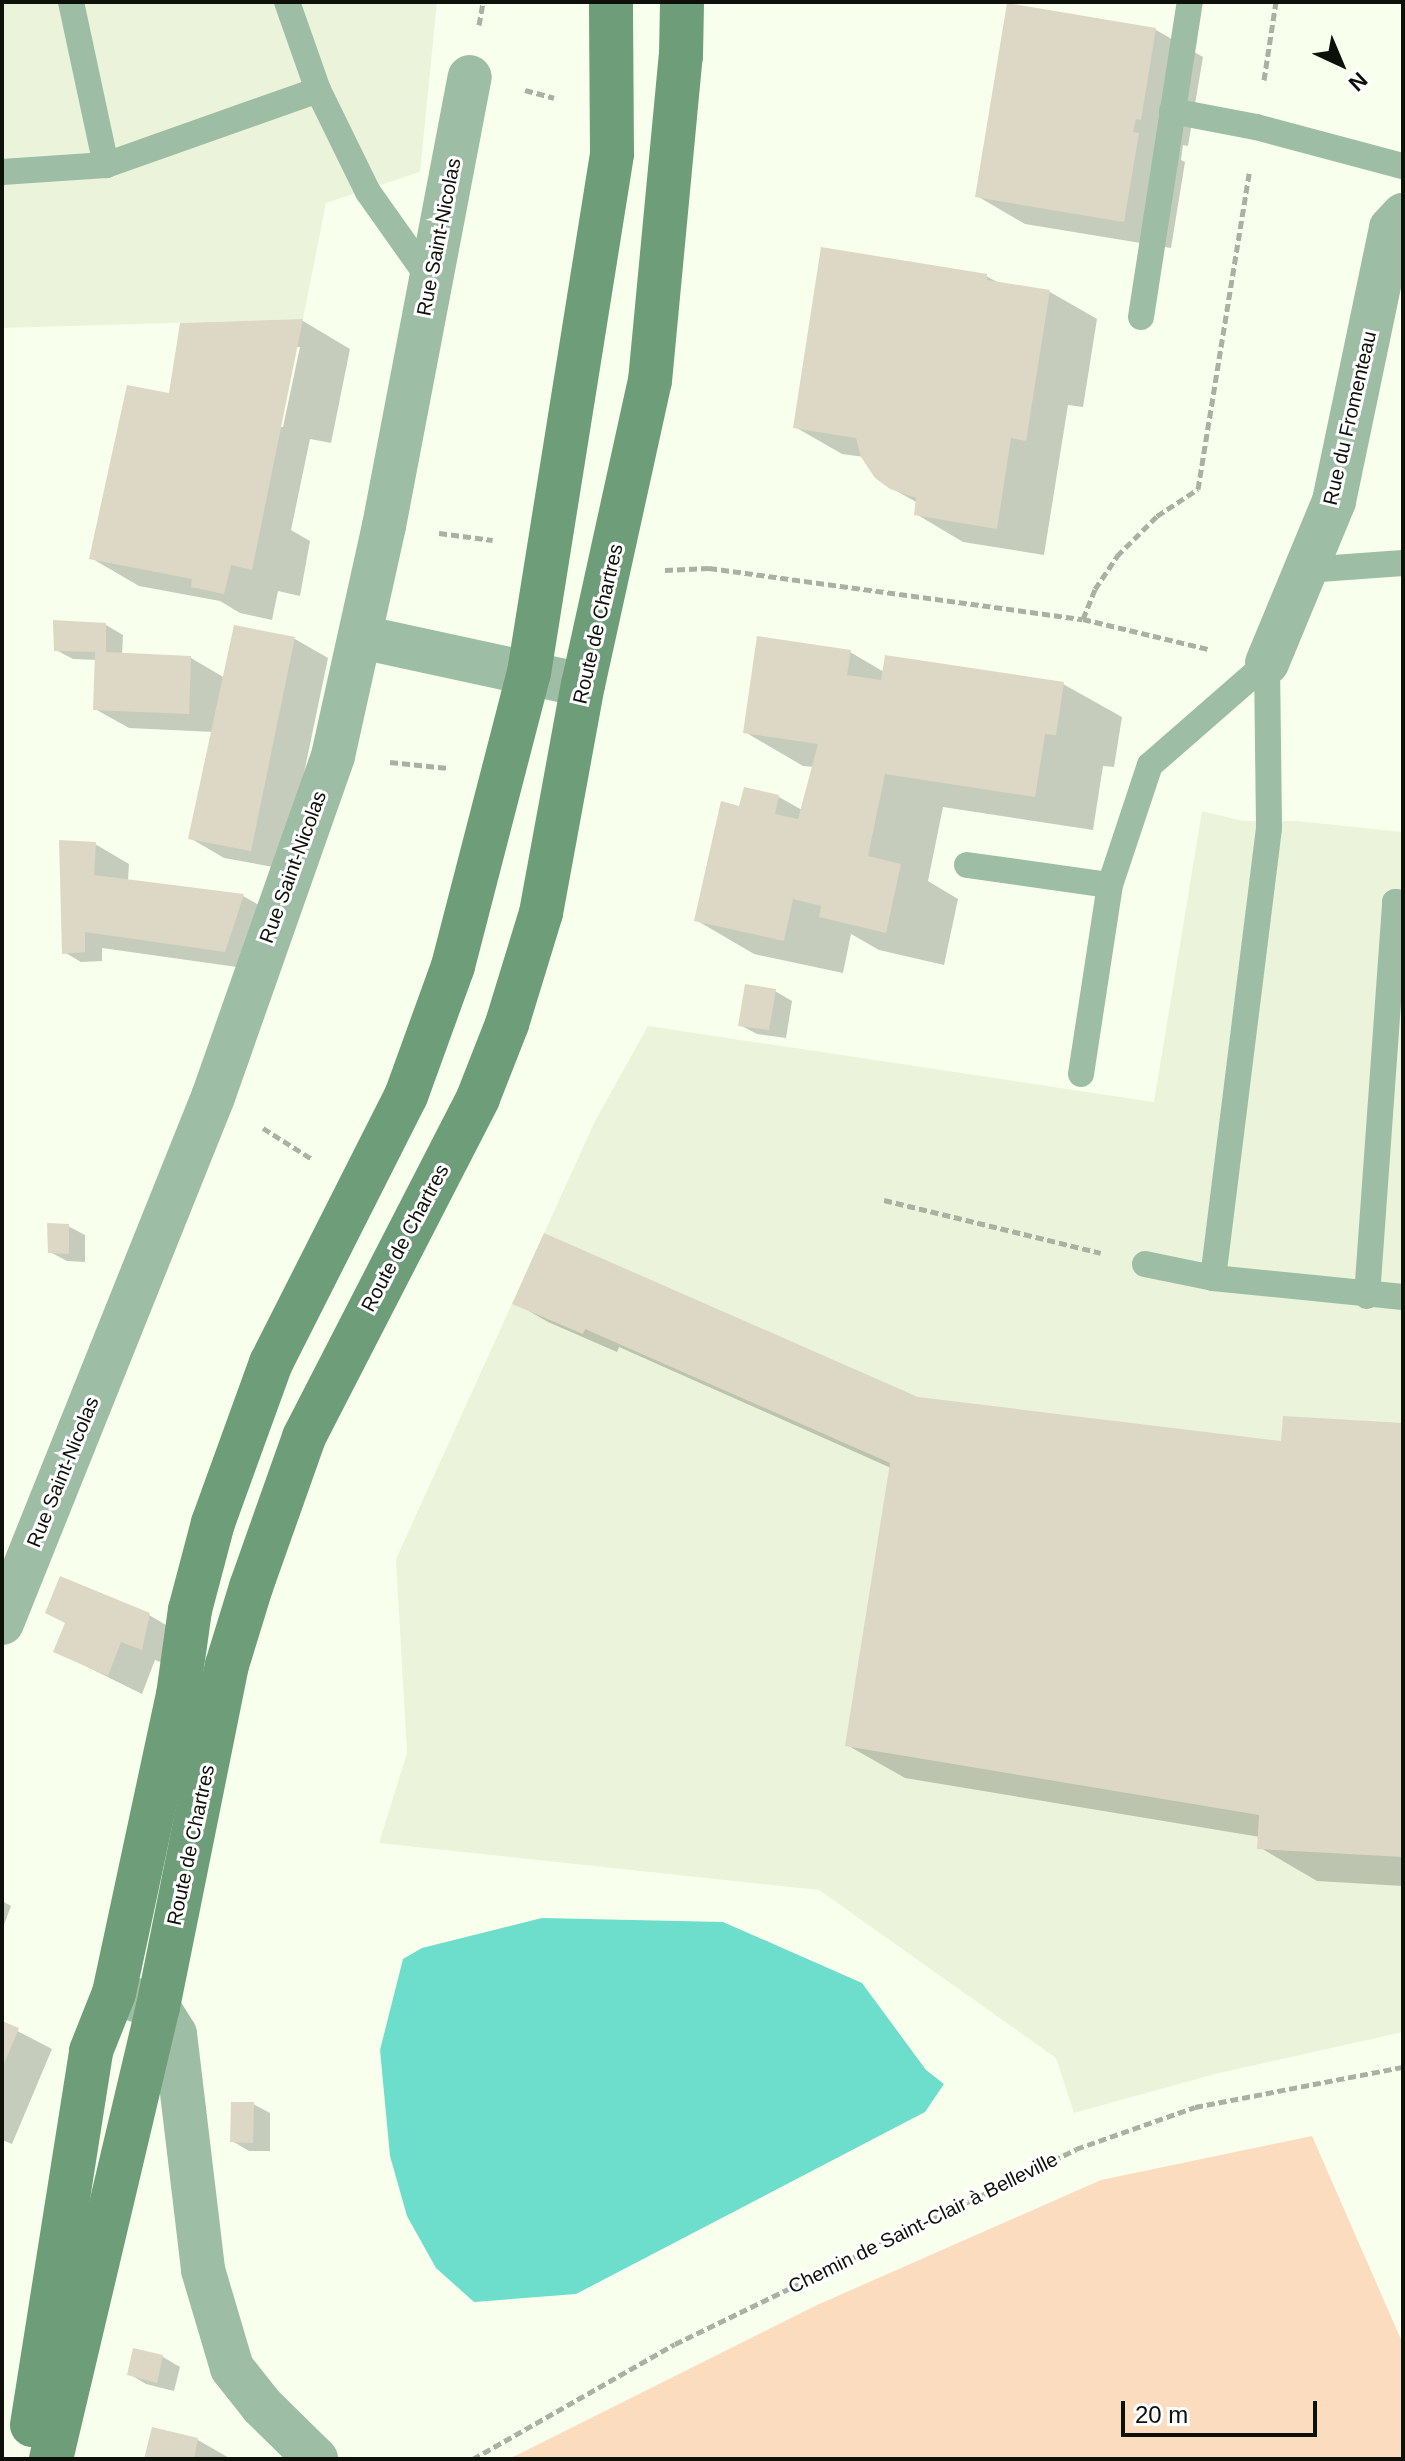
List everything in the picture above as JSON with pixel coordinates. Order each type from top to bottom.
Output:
[{"type":"main road","points":[[27,2459],[91,2051],[114,1993],[178,1695],[190,1610],[213,1523],[271,1363],[406,1096],[453,966],[529,673],[612,154],[611,2]]},
{"type":"main road","name":"Route de Chartres","points":[[51,2459],[158,2007],[227,1665],[276,1508],[304,1437],[478,1098],[507,1024],[541,913],[583,685],[650,381],[681,56],[682,2]]},
{"type":"street","name":"Rue Saint-Nicolas","points":[[2,1623],[213,1097],[333,756],[361,637],[470,77]]},
{"type":"street","name":"Rue du Fromenteau","points":[[1267,663],[1334,501],[1391,228],[1403,215]]},
{"type":"street","points":[[361,637],[583,685]]},
{"type":"street","points":[[114,1993],[158,2007],[175,2034],[203,2270],[232,2368],[262,2406],[316,2459]]},
{"type":"lane","points":[[71,2],[106,165]]},
{"type":"lane","points":[[287,2],[318,90],[368,192],[431,281]]},
{"type":"lane","points":[[1141,317],[1190,2]]},
{"type":"lane","points":[[2,172],[106,165],[318,90]]},
{"type":"lane","points":[[1172,111],[1256,127],[1403,166]]},
{"type":"lane","points":[[1306,570],[1403,563]]},
{"type":"lane","points":[[1081,1074],[1110,885],[1150,765],[1267,663]]},
{"type":"lane","points":[[1213,1278],[1269,827],[1267,663]]},
{"type":"lane","points":[[967,865],[1110,885]]},
{"type":"lane","points":[[1367,1296],[1395,902],[1403,903]]},
{"type":"lane","points":[[1145,1264],[1213,1278],[1367,1296],[1403,1297]]},
{"type":"path","points":[[1083,619],[1095,589],[1117,556],[1157,516],[1198,489],[1276,2]]},
{"type":"path","points":[[662,571],[709,568],[1083,619],[1267,663]]},
{"type":"path","points":[[213,1097],[360,1189]]},
{"type":"path","points":[[884,1200],[1145,1264]]},
{"type":"path","name":"Chemin de Saint-Clair à Belleville","points":[[473,2459],[675,2344],[1076,2149],[1195,2107],[1403,2067]]},
{"type":"shaded area","points":[[2,2],[437,2],[420,172],[326,203],[303,319],[2,328]]},
{"type":"shaded area","points":[[1202,811],[1243,821],[1297,821],[1403,832],[1403,2032],[1215,2074],[1074,2113],[1056,2058],[819,1890],[379,1843],[407,1753],[396,1559],[595,1121],[648,1026],[1154,1102]]},
{"type":"shaded area","points":[[1312,2136],[1403,2344],[1403,2459],[509,2459],[817,2305],[1101,2180]]},
{"type":"water","points":[[542,1918],[723,1922],[862,1983],[926,2070],[944,2084],[925,2112],[576,2294],[474,2302],[436,2268],[407,2216],[390,2156],[380,2050],[403,1959],[422,1948]]},
{"type":"building","points":[[1007,3],[1156,28],[1141,120],[1136,119],[1133,132],[1139,133],[1124,222],[975,197]]},
{"type":"building","points":[[821,247],[987,274],[987,280],[1050,290],[1026,441],[1011,438],[997,529],[914,515],[916,498],[890,489],[875,478],[861,457],[856,438],[793,428]]},
{"type":"building","points":[[303,319],[252,570],[231,565],[224,594],[191,587],[192,579],[89,559],[127,385],[169,393],[180,323]]},
{"type":"building","points":[[53,620],[106,623],[106,652],[191,656],[189,714],[93,710],[95,652],[54,651]]},
{"type":"building","points":[[234,625],[295,637],[251,851],[188,839]]},
{"type":"building","points":[[757,636],[851,650],[847,675],[881,680],[885,655],[1064,682],[1056,735],[1045,734],[1035,797],[885,774],[868,856],[901,864],[886,933],[819,917],[821,906],[793,899],[784,941],[694,921],[721,801],[739,806],[744,787],[779,795],[775,814],[798,819],[818,744],[743,733]]},
{"type":"building","points":[[59,840],[96,842],[94,875],[244,894],[225,952],[85,932],[85,952],[62,954]]},
{"type":"building","points":[[745,984],[776,989],[769,1030],[738,1026]]},
{"type":"building","points":[[47,1223],[69,1224],[69,1254],[48,1253]]},
{"type":"building","points":[[544,1233],[918,1397],[1281,1441],[1283,1416],[1403,1423],[1403,1857],[1257,1849],[1259,1815],[845,1746],[890,1463],[585,1329],[583,1334],[512,1304]]},
{"type":"building","points":[[60,1576],[150,1613],[142,1650],[121,1642],[108,1676],[53,1652],[65,1623],[45,1613]]},
{"type":"building","points":[[2,2021],[19,2028],[2,2069]]},
{"type":"building","points":[[231,2102],[254,2102],[253,2143],[230,2142]]},
{"type":"building","points":[[133,2348],[163,2355],[157,2383],[127,2375]]},
{"type":"building","points":[[152,2427],[198,2438],[194,2459],[144,2459]]}]
